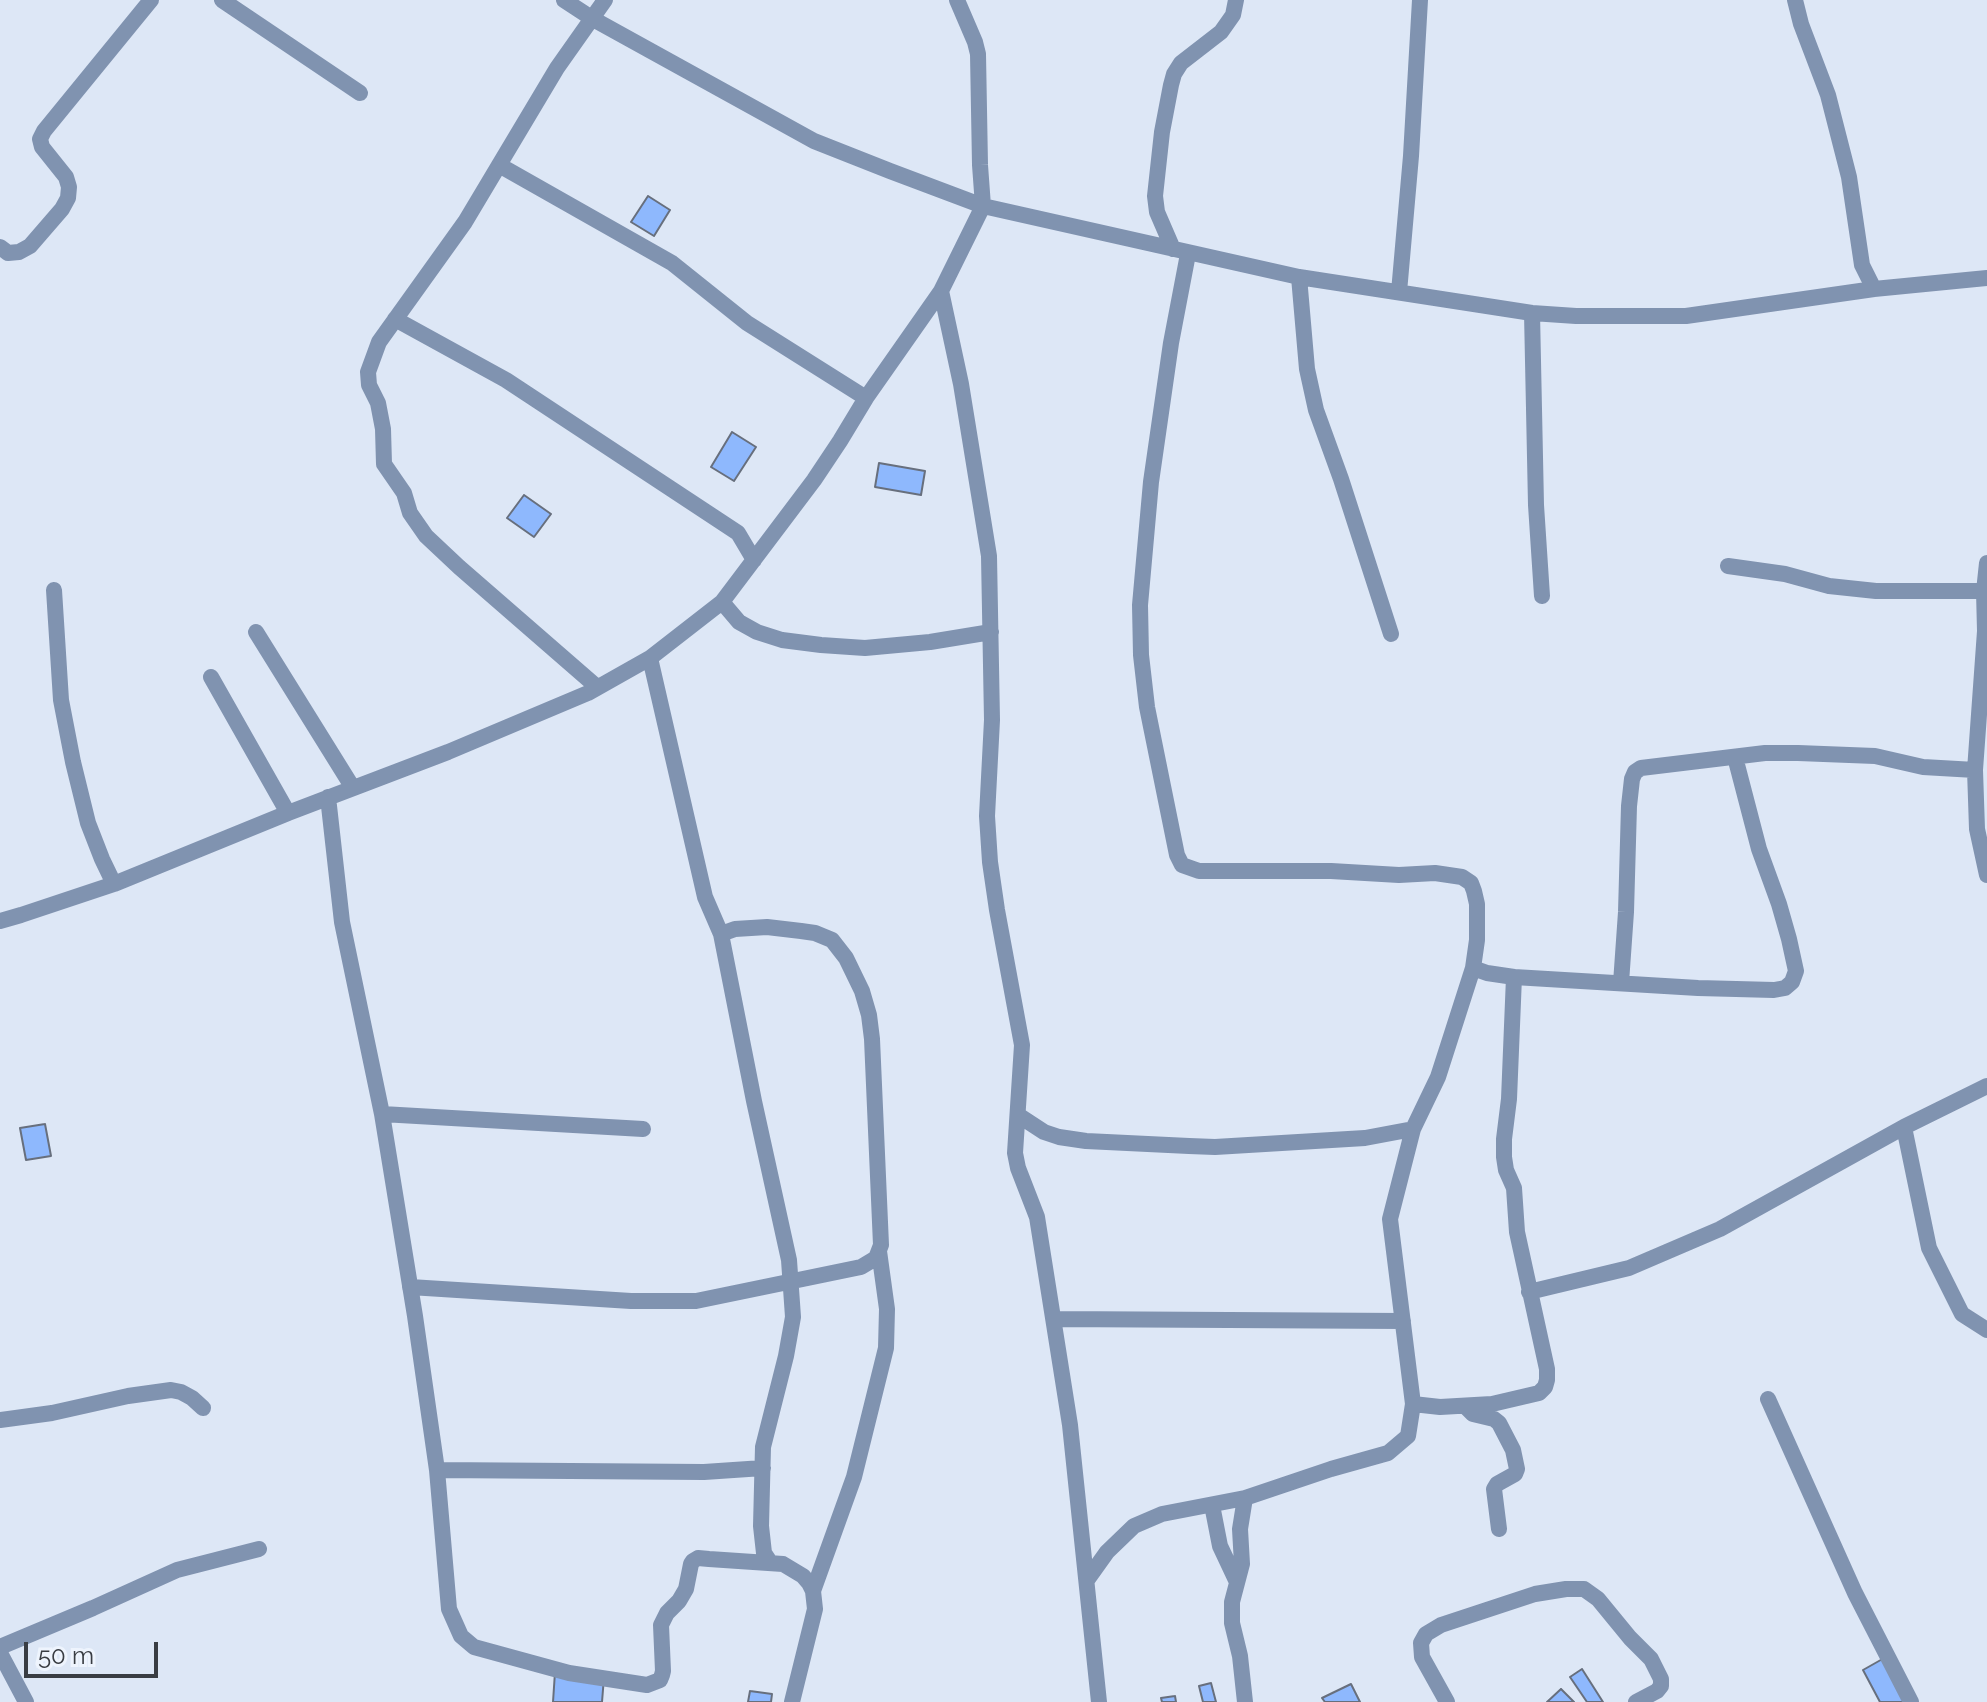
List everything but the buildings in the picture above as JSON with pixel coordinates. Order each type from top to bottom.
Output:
[{"type":"street","points":[[0,247],[8,253],[30,246],[62,209],[68,198],[66,177],[42,147],[40,139],[151,0]]},
{"type":"street","points":[[222,0],[360,93]]},
{"type":"street","points":[[564,0],[814,141],[983,206],[1299,277],[1532,313],[1576,316],[1686,316],[1874,289],[1987,278]]},
{"type":"street","points":[[597,687],[426,536],[410,513],[404,493],[384,464],[383,429],[368,372],[379,342],[465,222],[557,68],[605,0]]},
{"type":"street","points":[[0,921],[114,884],[448,752],[597,687],[650,658],[722,602],[814,480],[866,398],[941,291],[983,206],[978,54],[957,0]]},
{"type":"street","points":[[1087,1580],[1107,1552],[1134,1526],[1162,1514],[1245,1498],[1388,1453],[1408,1436],[1413,1404],[1390,1219],[1413,1129],[1438,1077],[1473,968],[1477,940],[1477,904],[1471,883],[1462,877],[1435,873],[1199,871],[1182,865],[1177,855],[1147,707],[1141,655],[1140,605],[1151,482],[1171,343],[1180,251],[1157,212],[1155,196],[1162,132],[1174,74],[1181,63],[1221,32],[1233,15],[1236,0]]},
{"type":"street","points":[[1399,292],[1420,0]]},
{"type":"street","points":[[1795,0],[1828,95],[1849,177],[1862,265],[1874,289]]},
{"type":"street","points":[[499,165],[672,263],[747,323],[866,398]]},
{"type":"street","points":[[1299,277],[1307,369],[1316,410],[1391,634]]},
{"type":"street","points":[[941,291],[961,384],[989,556],[992,720],[987,816],[997,910],[1022,1045],[1015,1153],[1037,1217],[1054,1319],[1070,1425],[1099,1702]]},
{"type":"street","points":[[1532,313],[1536,505],[1542,596]]},
{"type":"street","points":[[395,319],[506,380],[738,533],[754,560]]},
{"type":"street","points":[[738,533],[773,534]]},
{"type":"street","points":[[1987,563],[1975,770],[1977,829],[1987,875]]},
{"type":"street","points":[[1728,566],[1785,574],[1829,586],[1876,591],[1984,591]]},
{"type":"street","points":[[54,590],[61,700],[73,762],[88,823],[114,884]]},
{"type":"street","points":[[722,602],[739,622],[757,632],[782,640],[821,645],[865,648],[991,632]]},
{"type":"street","points":[[256,632],[353,788]]},
{"type":"street","points":[[650,658],[705,897],[721,934],[789,1260],[793,1317],[763,1447],[761,1526],[764,1553],[770,1562]]},
{"type":"street","points":[[211,677],[288,813]]},
{"type":"street","points":[[1621,983],[1629,806],[1635,772],[1641,768],[1765,753],[1875,756],[1923,767],[1975,770]]},
{"type":"street","points":[[1473,968],[1514,977],[1774,990],[1785,988],[1792,982],[1796,971],[1735,757]]},
{"type":"street","points":[[328,797],[342,922],[382,1114],[410,1287],[437,1470],[449,1609],[461,1636],[474,1647],[569,1673],[647,1685],[660,1680],[663,1671],[661,1625],[686,1589],[691,1564],[698,1558],[783,1564],[803,1576],[813,1591]]},
{"type":"street","points":[[410,1287],[631,1301],[696,1301],[861,1267],[876,1258],[881,1245],[872,1039],[862,991],[841,949],[832,940],[815,933],[767,927],[735,929],[721,934]]},
{"type":"street","points":[[1413,1404],[1466,1407],[1492,1404],[1527,1398],[1545,1387],[1547,1369],[1517,1232],[1514,1188],[1504,1157],[1514,977]]},
{"type":"street","points":[[1529,1292],[1629,1268],[1720,1229],[1904,1127],[1987,1086]]},
{"type":"street","points":[[382,1114],[643,1129]]},
{"type":"street","points":[[1018,1115],[1044,1132],[1059,1137],[1215,1147],[1365,1138],[1413,1129]]},
{"type":"street","points":[[1904,1127],[1929,1248],[1962,1314],[1987,1330]]},
{"type":"street","points":[[792,1702],[815,1609],[813,1591],[854,1477],[886,1348],[887,1309],[879,1251]]},
{"type":"street","points":[[1054,1319],[1403,1321]]},
{"type":"street","points":[[0,1420],[171,1390],[192,1398],[203,1408]]},
{"type":"street","points":[[1768,1399],[1855,1593],[1911,1702]]},
{"type":"street","points":[[1466,1407],[1473,1414],[1499,1423],[1513,1450],[1517,1469],[1515,1474],[1494,1489],[1499,1529]]},
{"type":"street","points":[[437,1470],[704,1472],[763,1468]]},
{"type":"street","points":[[1245,1498],[1240,1529],[1242,1564],[1232,1602],[1232,1623],[1240,1656],[1245,1702]]},
{"type":"street","points":[[1212,1505],[1220,1546],[1236,1580]]},
{"type":"street","points":[[0,1647],[177,1570],[259,1549]]},
{"type":"street","points":[[1447,1702],[1422,1657],[1421,1643],[1426,1634],[1441,1625],[1535,1594],[1584,1589],[1598,1599],[1651,1659],[1661,1679],[1657,1691],[1636,1702]]},
{"type":"street","points":[[0,1653],[26,1702]]}]
